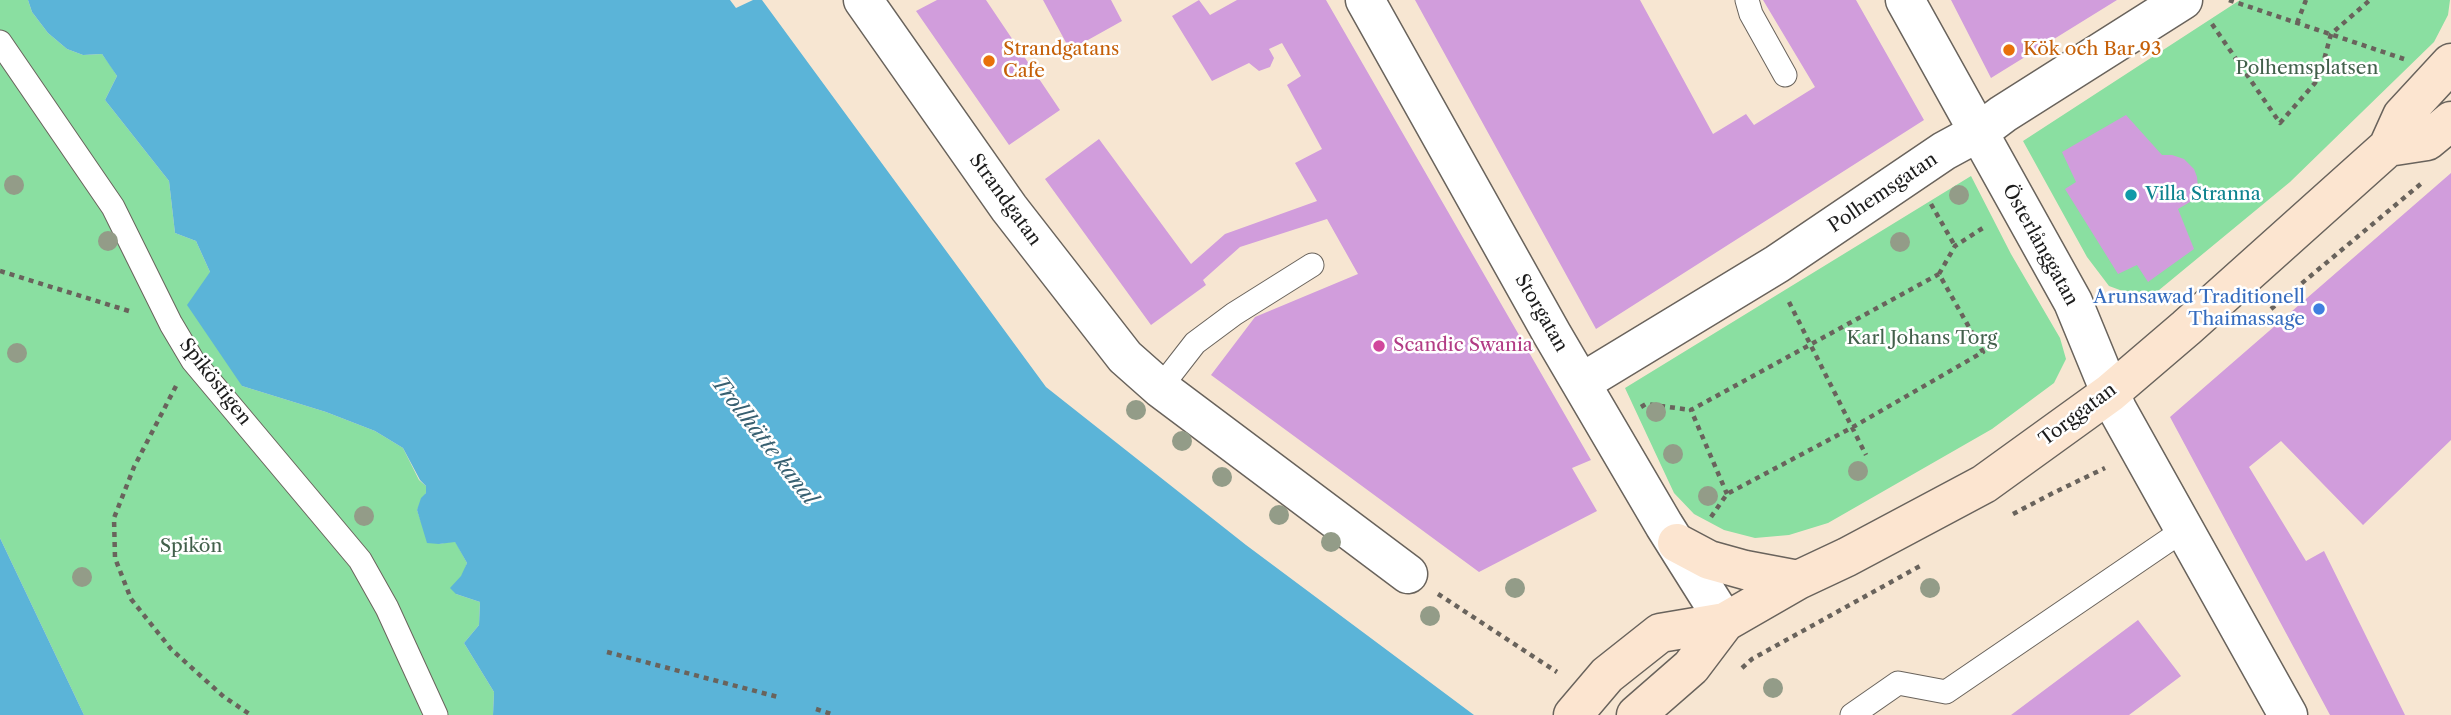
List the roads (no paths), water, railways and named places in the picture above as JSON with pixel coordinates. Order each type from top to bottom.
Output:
[{"type":"main road","name":"Torggatan","points":[[1573,715],[1607,675],[1660,634],[1725,622],[1798,580],[1847,557],[1983,484],[2110,393],[2388,147],[2402,116],[2451,64]]},
{"type":"main road","points":[[2388,147],[2427,141],[2451,121]]},
{"type":"main road","points":[[1682,531],[1709,560],[1798,580]]},
{"type":"main road","name":"Torggatan","points":[[1636,715],[1691,667],[1725,622]]},
{"type":"street","name":"Strandgatan","points":[[863,0],[1009,208],[1125,357],[1160,388],[1408,574]]},
{"type":"street","name":"Storgatan","points":[[1365,0],[1581,383],[1682,531],[1725,622]]},
{"type":"street","name":"Österlånggatan","points":[[1905,0],[2073,302],[2110,393],[2288,715]]},
{"type":"street","name":"Polhemsgatan","points":[[1581,383],[1777,264],[2010,109],[2197,12]]},
{"type":"lane","points":[[1747,0],[1751,14],[1785,75]]},
{"type":"lane","name":"Spiköstigen","points":[[0,42],[113,206],[171,324],[193,360],[360,560],[387,608],[436,715]]},
{"type":"lane","points":[[1160,388],[1195,343],[1234,314],[1312,265]]},
{"type":"lane","points":[[1852,715],[1898,683],[1946,692],[2185,529]]},
{"type":"water","name":"Trollhätte kanal","points":[[28,0],[730,0],[736,8],[753,0],[762,0],[1046,387],[1246,545],[1474,715],[493,715],[494,692],[464,643],[479,625],[480,602],[456,594],[450,588],[461,576],[467,563],[455,542],[427,543],[417,510],[426,493],[426,486],[403,448],[375,431],[326,412],[242,386],[187,305],[210,272],[196,241],[175,233],[169,181],[105,100],[117,76],[102,54],[83,55],[67,49],[48,33],[32,12]]},
{"type":"water","points":[[0,538],[84,715],[0,715]]},
{"type":"place","name":"Kök och Bar 93","points":[[2009,50]]},
{"type":"place","name":"Strandgatans Cafe","points":[[989,61]]},
{"type":"place","name":"Villa Stranna","points":[[2131,195]]},
{"type":"place","name":"Arunsawad Traditionell Thaimassage","points":[[2319,309]]},
{"type":"place","name":"Scandic Swania","points":[[1379,346]]},
{"type":"park label","name":"Polhemsplatsen","points":[[2307,69]]},
{"type":"park label","name":"Karl Johans Torg","points":[[1922,339]]},
{"type":"park label","name":"Spikön","points":[[191,547]]}]
